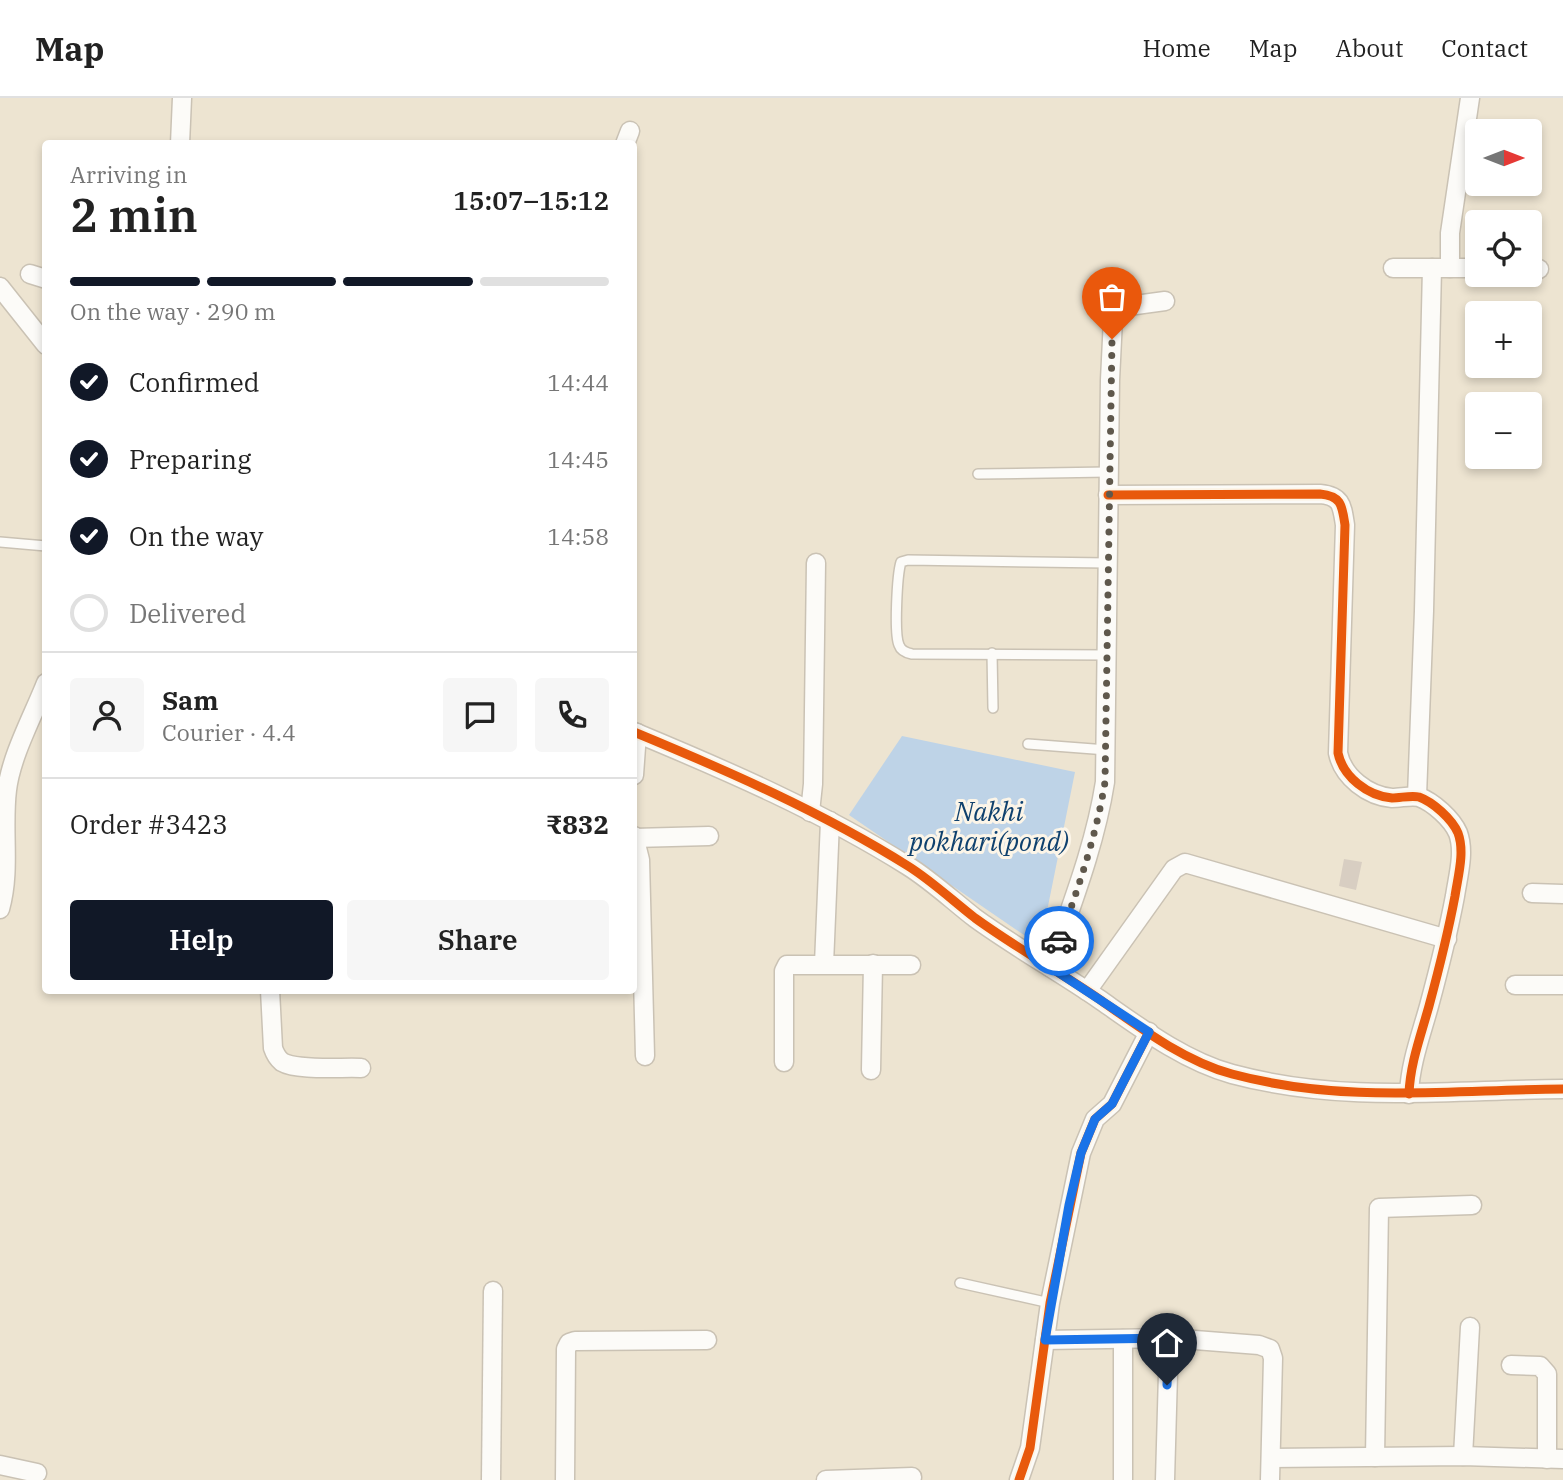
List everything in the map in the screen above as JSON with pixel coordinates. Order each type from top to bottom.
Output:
[{"type":"street","points":[[180,140],[182,98]]},
{"type":"street","points":[[1417,796],[1441,268],[1450,233],[1470,98]]},
{"type":"street","points":[[1393,268],[1465,268]]},
{"type":"street","points":[[0,286],[42,340]]},
{"type":"street","points":[[1050,967],[1089,853],[1100,812],[1107,750],[1108,472],[1113,319],[1121,307],[1165,302]]},
{"type":"street","points":[[1108,495],[1320,494],[1337,498],[1342,503],[1345,525],[1338,753],[1341,765],[1356,782],[1371,791],[1390,798],[1417,796],[1429,802],[1457,830],[1461,847],[1447,939],[1412,1065],[1409,1094]]},
{"type":"street","points":[[810,812],[813,784],[816,563]]},
{"type":"street","points":[[0,909],[7,869],[7,789],[14,763],[42,693]]},
{"type":"street","points":[[637,734],[751,783],[830,821],[911,868],[976,919],[1149,1032],[1186,1055],[1230,1073],[1345,1093],[1409,1094],[1563,1089]]},
{"type":"street","points":[[824,964],[830,821]]},
{"type":"street","points":[[637,837],[709,836]]},
{"type":"street","points":[[637,847],[638,967],[645,1056]]},
{"type":"street","points":[[1087,991],[1174,869],[1185,863],[1447,939]]},
{"type":"street","points":[[1532,893],[1563,894]]},
{"type":"street","points":[[871,1070],[873,964]]},
{"type":"street","points":[[784,1062],[784,971],[787,965],[911,965]]},
{"type":"street","points":[[1515,985],[1563,985]]},
{"type":"street","points":[[270,994],[273,1048],[276,1057],[285,1064],[300,1066],[360,1068]]},
{"type":"street","points":[[1019,1480],[1030,1448],[1050,1303],[1081,1153],[1095,1119],[1112,1104],[1149,1032]]},
{"type":"street","points":[[1375,1457],[1379,1208],[1472,1205]]},
{"type":"street","points":[[491,1480],[493,1291]]},
{"type":"street","points":[[1463,1456],[1470,1327]]},
{"type":"street","points":[[1045,1340],[1169,1338],[1259,1345],[1270,1349],[1273,1358],[1270,1480]]},
{"type":"street","points":[[1165,1480],[1169,1338]]},
{"type":"street","points":[[1123,1339],[1123,1480]]},
{"type":"street","points":[[565,1480],[565,1360],[569,1343],[708,1340]]},
{"type":"street","points":[[1270,1458],[1463,1456],[1555,1459],[1547,1374],[1540,1366],[1511,1365]]},
{"type":"street","points":[[0,1465],[37,1473]]},
{"type":"street","points":[[826,1480],[912,1477]]},
{"type":"lane","points":[[978,474],[1108,472]]},
{"type":"lane","points":[[0,542],[42,546]]},
{"type":"lane","points":[[1107,563],[925,559],[901,562],[898,572],[897,627],[899,646],[905,652],[1107,655]]},
{"type":"lane","points":[[992,653],[993,708]]},
{"type":"lane","points":[[1028,744],[1107,750]]},
{"type":"lane","points":[[960,1283],[1050,1303]]},
{"type":"water","name":"Nakhi pokhari(pond)","points":[[902,736],[1075,772],[1040,946],[849,815]]},
{"type":"building","points":[[1344,859],[1362,862],[1356,890],[1339,886]]},
{"type":"cycle path","points":[[1108,495],[1320,494],[1333,497],[1340,503],[1345,525],[1338,753],[1341,762],[1358,784],[1374,794],[1392,798],[1416,796],[1430,803],[1451,822],[1458,833],[1461,848],[1452,910],[1414,1061],[1409,1094]]},
{"type":"cycle path","points":[[637,733],[774,793],[875,846],[917,872],[990,929],[1146,1032],[1179,1052],[1214,1068],[1274,1083],[1356,1092],[1438,1093],[1563,1089]]},
{"type":"cycle path","points":[[1019,1480],[1030,1448],[1050,1303],[1081,1153],[1095,1119],[1112,1104],[1149,1032]]},
{"type":"way so far","points":[[1059,941],[1089,853],[1105,782],[1112,339]]},
{"type":"route","points":[[1059,941],[1050,967],[1149,1032],[1112,1104],[1095,1119],[1081,1153],[1045,1340],[1169,1338],[1167,1385]]}]
